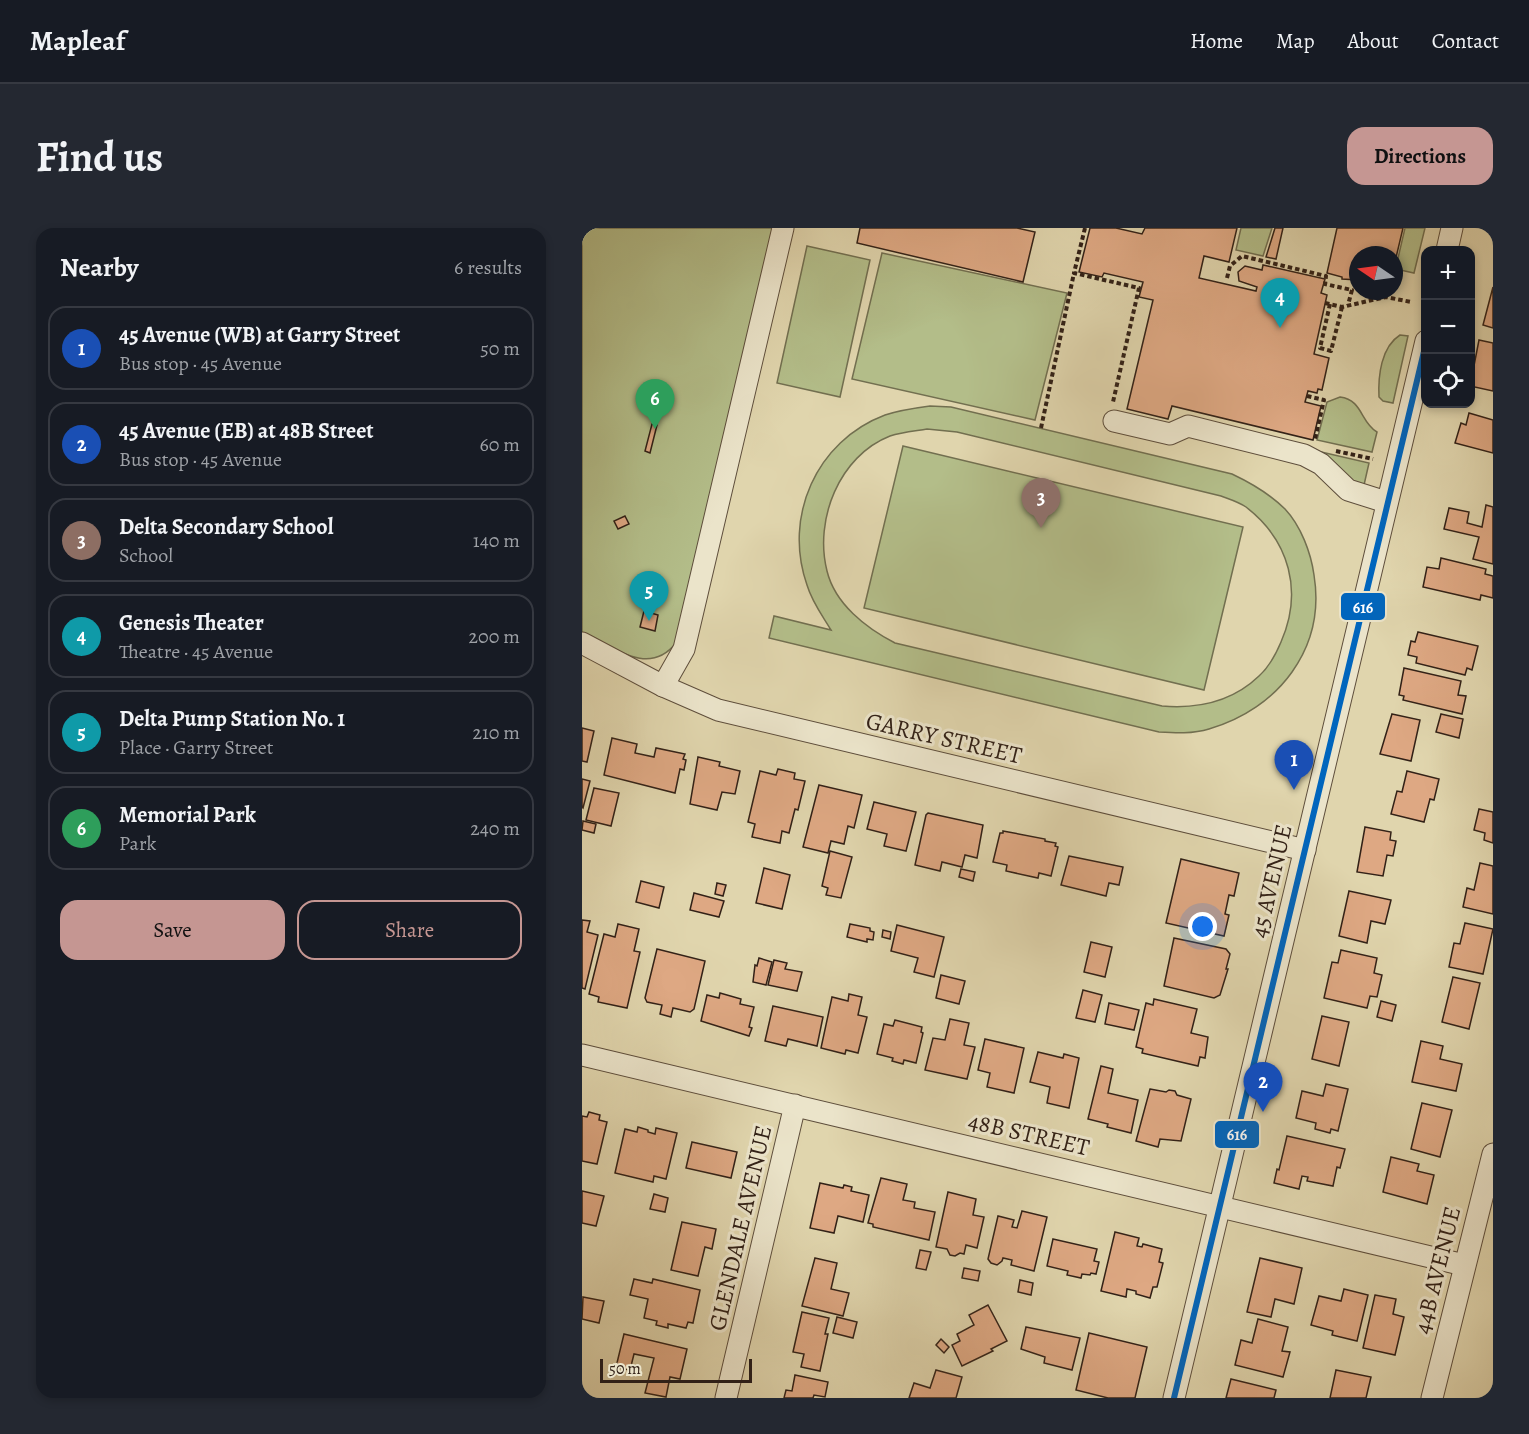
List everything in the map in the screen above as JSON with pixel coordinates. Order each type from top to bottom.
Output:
[{"type":"street","points":[[663,686],[684,649],[783,228]]},
{"type":"street","points":[[1448,246],[1452,228]]},
{"type":"street","name":"45 AVENUE","points":[[1174,1398],[1422,354]]},
{"type":"street","points":[[1112,415],[1170,434],[1188,426],[1304,455],[1321,464],[1348,490],[1386,502]]},
{"type":"street","name":"GARRY STREET","points":[[582,643],[663,686],[732,714],[1305,850]]},
{"type":"street","name":"48B STREET","points":[[582,1055],[1464,1265]]},
{"type":"street","name":"GLENDALE AVENUE","points":[[726,1398],[795,1105]]},
{"type":"street","name":"44B AVENUE","points":[[1432,1398],[1493,1154]]},
{"type":"path","points":[[1041,428],[1085,228]]},
{"type":"path","points":[[1227,278],[1230,266],[1242,256],[1326,276],[1325,284],[1352,290],[1348,305]]},
{"type":"path","points":[[1074,273],[1139,288],[1112,415]]},
{"type":"path","points":[[1342,307],[1331,351],[1320,348],[1328,304],[1342,307],[1386,297],[1411,302]]},
{"type":"path","points":[[1307,396],[1324,400],[1313,445]]},
{"type":"path","points":[[1333,450],[1373,459]]},
{"type":"green space","points":[[582,228],[775,228],[676,643],[665,653],[654,658],[642,659],[630,656],[582,632]]},
{"type":"green space","points":[[1241,228],[1272,228],[1263,256],[1236,250]]},
{"type":"green space","points":[[1405,228],[1425,228],[1414,273],[1403,271],[1403,246],[1401,246]]},
{"type":"green space","points":[[807,246],[870,260],[840,397],[777,383]]},
{"type":"green space","points":[[882,253],[1067,293],[1035,420],[852,379]]},
{"type":"green space","points":[[1400,335],[1408,336],[1393,403],[1383,401],[1379,397],[1379,380],[1385,354]]},
{"type":"green space","points":[[1340,397],[1353,402],[1371,428],[1377,432],[1372,452],[1317,440],[1327,402]]},
{"type":"green space","points":[[930,406],[951,407],[1232,474],[1267,494],[1285,509],[1296,523],[1308,549],[1314,575],[1316,602],[1312,627],[1304,651],[1292,672],[1276,691],[1256,707],[1234,720],[1197,732],[1159,732],[769,638],[774,616],[831,630],[814,603],[807,585],[801,559],[799,533],[803,508],[811,484],[824,462],[840,443],[861,427],[885,415]],"holes":[[[927,429],[957,432],[1221,496],[1246,507],[1273,535],[1282,551],[1291,586],[1288,623],[1277,651],[1266,669],[1249,685],[1226,698],[1201,705],[1162,706],[895,643],[873,630],[844,604],[831,583],[827,571],[824,531],[834,492],[844,474],[857,458],[872,445],[890,436]]]},
{"type":"green space","points":[[903,446],[1243,527],[1204,690],[864,608]]},
{"type":"green space","points":[[1317,451],[1369,463],[1364,485],[1356,486]]},
{"type":"building","points":[[860,228],[1017,228],[1035,232],[1023,282],[857,243]]},
{"type":"building","points":[[1090,228],[1116,228],[1142,234],[1145,228],[1237,228],[1229,262],[1204,256],[1199,278],[1256,291],[1257,287],[1239,281],[1238,272],[1245,266],[1262,270],[1263,265],[1325,279],[1321,293],[1327,295],[1314,354],[1329,358],[1322,390],[1318,389],[1317,393],[1308,391],[1305,402],[1321,406],[1313,440],[1172,406],[1168,419],[1127,409],[1153,300],[1139,297],[1143,282],[1104,273],[1102,277],[1079,272]]},
{"type":"building","points":[[1275,228],[1283,228],[1276,259],[1266,257]]},
{"type":"building","points":[[1337,228],[1403,228],[1399,246],[1349,246],[1349,279],[1327,273]]},
{"type":"building","points":[[1493,287],[1493,328],[1483,325]]},
{"type":"building","points":[[1479,340],[1493,343],[1493,391],[1475,387],[1475,360]]},
{"type":"building","points":[[1469,413],[1493,420],[1493,453],[1455,443],[1461,423],[1466,425]]},
{"type":"building","points":[[652,424],[657,425],[650,453],[645,451]]},
{"type":"building","points":[[1486,505],[1493,507],[1493,564],[1473,559],[1479,537],[1444,529],[1449,508],[1469,512],[1467,523],[1482,527]]},
{"type":"building","points":[[625,516],[629,524],[618,529],[614,521]]},
{"type":"building","points":[[1441,558],[1486,569],[1485,574],[1493,576],[1493,598],[1481,595],[1480,600],[1423,587],[1427,567],[1439,569]]},
{"type":"building","points":[[644,611],[658,615],[655,631],[640,627]]},
{"type":"building","points":[[1418,632],[1478,646],[1472,670],[1467,668],[1465,675],[1416,663],[1417,657],[1408,655],[1411,641],[1415,642]]},
{"type":"building","points":[[1404,668],[1461,681],[1458,695],[1466,696],[1462,714],[1403,700],[1404,696],[1399,695]]},
{"type":"building","points":[[1392,714],[1420,720],[1411,761],[1380,754]]},
{"type":"building","points":[[1441,714],[1463,719],[1459,738],[1436,732]]},
{"type":"building","points":[[582,728],[594,731],[587,762],[582,761]]},
{"type":"building","points":[[612,738],[637,744],[635,753],[654,757],[656,748],[685,754],[684,770],[680,769],[675,793],[604,775]]},
{"type":"building","points":[[698,757],[720,762],[719,766],[740,771],[735,794],[722,792],[717,810],[690,804]]},
{"type":"building","points":[[778,769],[795,773],[794,779],[805,781],[798,810],[795,809],[789,833],[782,831],[780,843],[752,837],[755,824],[748,822],[760,771],[776,775]]},
{"type":"building","points":[[1407,771],[1439,779],[1434,800],[1430,799],[1424,822],[1391,814],[1397,791],[1402,792]]},
{"type":"building","points":[[582,779],[590,781],[583,808],[582,807]]},
{"type":"building","points":[[819,785],[862,795],[854,828],[848,826],[844,844],[831,841],[828,853],[803,847]]},
{"type":"building","points":[[594,788],[619,793],[611,826],[586,820]]},
{"type":"building","points":[[874,802],[916,812],[906,851],[884,846],[887,834],[867,829]]},
{"type":"building","points":[[1479,809],[1493,812],[1493,843],[1484,840],[1485,833],[1474,830]]},
{"type":"building","points":[[928,813],[983,825],[977,858],[965,855],[962,867],[942,862],[940,871],[915,865]]},
{"type":"building","points":[[583,821],[596,824],[594,833],[582,830]]},
{"type":"building","points":[[1365,827],[1391,832],[1390,840],[1396,841],[1393,856],[1387,855],[1383,876],[1357,872]]},
{"type":"building","points":[[1003,831],[1056,843],[1055,846],[1058,847],[1051,876],[1039,873],[1038,878],[1006,871],[1007,865],[993,862],[1000,833]]},
{"type":"building","points":[[830,851],[852,857],[841,898],[826,895],[828,888],[822,886]]},
{"type":"building","points":[[1069,856],[1123,867],[1119,885],[1109,883],[1106,896],[1061,885]]},
{"type":"building","points":[[1181,859],[1239,873],[1234,896],[1229,895],[1225,914],[1229,915],[1224,936],[1166,923]]},
{"type":"building","points":[[1480,863],[1493,866],[1493,914],[1463,907],[1467,888],[1474,890]]},
{"type":"building","points":[[764,868],[790,875],[782,909],[756,903]]},
{"type":"building","points":[[961,869],[975,872],[973,881],[959,877]]},
{"type":"building","points":[[641,881],[664,887],[659,908],[636,902]]},
{"type":"building","points":[[717,883],[726,885],[723,896],[715,894]]},
{"type":"building","points":[[1349,891],[1391,900],[1385,924],[1371,921],[1367,943],[1339,936]]},
{"type":"building","points":[[694,893],[724,901],[719,917],[690,910]]},
{"type":"building","points":[[582,920],[590,921],[587,932],[598,935],[585,989],[582,988]]},
{"type":"building","points":[[1465,923],[1493,929],[1483,974],[1449,967],[1454,943],[1460,944]]},
{"type":"building","points":[[618,924],[639,929],[634,951],[640,952],[627,1008],[598,1002],[599,997],[589,994],[604,934],[615,937]]},
{"type":"building","points":[[850,924],[870,928],[870,931],[874,932],[873,940],[867,939],[867,942],[847,937]]},
{"type":"building","points":[[897,925],[944,937],[934,977],[914,972],[918,958],[891,951]]},
{"type":"building","points":[[883,930],[891,932],[890,939],[882,937]]},
{"type":"building","points":[[1174,938],[1226,949],[1230,954],[1220,995],[1214,998],[1164,986]]},
{"type":"building","points":[[1091,942],[1112,947],[1105,977],[1084,972]]},
{"type":"building","points":[[657,949],[705,961],[694,1009],[690,1012],[673,1008],[671,1017],[660,1014],[662,1005],[647,1002],[645,998]]},
{"type":"building","points":[[1341,950],[1377,958],[1374,973],[1382,975],[1377,997],[1370,996],[1367,1008],[1324,998],[1332,962],[1338,963]]},
{"type":"building","points":[[759,958],[772,962],[766,985],[753,982],[755,965],[757,966]]},
{"type":"building","points":[[774,960],[787,963],[785,969],[802,972],[797,991],[768,985]]},
{"type":"building","points":[[941,975],[965,981],[959,1004],[936,998]]},
{"type":"building","points":[[1453,977],[1480,983],[1469,1029],[1442,1022]]},
{"type":"building","points":[[1083,990],[1102,995],[1095,1022],[1076,1018]]},
{"type":"building","points":[[720,993],[741,999],[740,1004],[754,1007],[749,1036],[701,1021],[707,995],[719,998]]},
{"type":"building","points":[[849,994],[862,997],[858,1015],[867,1017],[858,1053],[846,1050],[845,1054],[821,1048],[832,997],[848,1001]]},
{"type":"building","points":[[1154,999],[1197,1009],[1191,1033],[1208,1037],[1205,1058],[1200,1057],[1198,1066],[1142,1053],[1143,1049],[1136,1047],[1146,1003],[1153,1005]]},
{"type":"building","points":[[1381,1001],[1396,1005],[1392,1021],[1377,1017]]},
{"type":"building","points":[[1109,1003],[1139,1010],[1134,1030],[1105,1024]]},
{"type":"building","points":[[773,1006],[823,1017],[817,1046],[788,1039],[786,1046],[765,1041]]},
{"type":"building","points":[[1322,1016],[1349,1022],[1339,1066],[1312,1059]]},
{"type":"building","points":[[950,1019],[969,1023],[964,1045],[975,1047],[967,1079],[925,1070],[933,1038],[945,1040]]},
{"type":"building","points":[[895,1020],[922,1027],[921,1032],[923,1033],[916,1063],[904,1060],[903,1064],[892,1061],[893,1058],[877,1054],[884,1024],[893,1026]]},
{"type":"building","points":[[985,1039],[1024,1048],[1014,1093],[987,1087],[990,1073],[978,1070]]},
{"type":"building","points":[[1421,1041],[1443,1046],[1440,1059],[1462,1064],[1456,1091],[1412,1082]]},
{"type":"building","points":[[1038,1052],[1063,1058],[1064,1054],[1079,1058],[1069,1108],[1047,1103],[1050,1087],[1030,1082]]},
{"type":"building","points":[[1101,1066],[1113,1069],[1108,1093],[1138,1100],[1131,1133],[1088,1119]]},
{"type":"building","points":[[1326,1084],[1348,1089],[1338,1131],[1331,1129],[1330,1133],[1315,1129],[1316,1123],[1296,1118],[1302,1091],[1323,1096]]},
{"type":"building","points":[[1150,1089],[1175,1091],[1177,1095],[1191,1099],[1181,1141],[1160,1139],[1158,1147],[1136,1141]]},
{"type":"building","points":[[1422,1103],[1452,1110],[1440,1157],[1411,1149]]},
{"type":"building","points":[[589,1112],[600,1115],[599,1120],[607,1122],[597,1164],[582,1161],[582,1116],[587,1117]]},
{"type":"building","points":[[638,1127],[655,1134],[656,1128],[677,1133],[666,1179],[654,1176],[653,1182],[615,1173],[625,1129],[637,1132]]},
{"type":"building","points":[[1287,1136],[1345,1149],[1340,1168],[1337,1167],[1333,1186],[1307,1181],[1308,1177],[1302,1176],[1299,1189],[1274,1183]]},
{"type":"building","points":[[692,1142],[737,1152],[731,1178],[686,1168]]},
{"type":"building","points":[[1391,1157],[1419,1164],[1417,1171],[1434,1175],[1427,1204],[1383,1192]]},
{"type":"building","points":[[881,1178],[907,1184],[903,1200],[915,1202],[914,1208],[935,1212],[929,1240],[873,1227],[873,1224],[868,1223]]},
{"type":"building","points":[[820,1183],[843,1188],[844,1185],[852,1187],[851,1191],[869,1195],[863,1222],[838,1216],[834,1233],[810,1228]]},
{"type":"building","points":[[582,1191],[604,1196],[596,1226],[582,1223]]},
{"type":"building","points":[[948,1192],[976,1199],[973,1215],[984,1217],[977,1248],[966,1245],[964,1254],[960,1253],[955,1256],[950,1255],[947,1249],[936,1247]]},
{"type":"building","points":[[654,1194],[668,1198],[665,1212],[650,1209]]},
{"type":"building","points":[[1022,1211],[1047,1217],[1034,1271],[1011,1265],[1012,1260],[1003,1258],[997,1265],[988,1259],[998,1216],[1014,1220],[1012,1227],[1017,1228]]},
{"type":"building","points":[[682,1222],[716,1229],[712,1249],[705,1247],[698,1276],[671,1270]]},
{"type":"building","points":[[1115,1232],[1139,1238],[1137,1246],[1142,1247],[1143,1244],[1162,1249],[1159,1262],[1163,1263],[1157,1287],[1153,1287],[1150,1298],[1127,1289],[1126,1297],[1101,1291]]},
{"type":"building","points":[[1053,1239],[1097,1249],[1094,1261],[1099,1262],[1096,1274],[1082,1274],[1081,1278],[1067,1275],[1068,1271],[1047,1266]]},
{"type":"building","points":[[920,1250],[931,1252],[926,1270],[916,1268]]},
{"type":"building","points":[[815,1258],[837,1263],[831,1289],[849,1293],[843,1316],[802,1306]]},
{"type":"building","points":[[1260,1258],[1302,1268],[1294,1304],[1275,1299],[1271,1317],[1247,1312]]},
{"type":"building","points":[[964,1268],[980,1271],[978,1281],[962,1278]]},
{"type":"building","points":[[634,1279],[652,1283],[653,1279],[700,1290],[693,1323],[688,1322],[686,1328],[668,1324],[668,1328],[656,1325],[657,1321],[644,1318],[648,1299],[630,1295]]},
{"type":"building","points":[[1020,1280],[1033,1283],[1031,1295],[1018,1292]]},
{"type":"building","points":[[1344,1289],[1368,1295],[1357,1341],[1332,1335],[1333,1331],[1311,1325],[1319,1296],[1341,1301]]},
{"type":"building","points":[[1375,1295],[1396,1299],[1393,1314],[1404,1317],[1395,1355],[1363,1348]]},
{"type":"building","points":[[583,1297],[604,1301],[599,1323],[582,1319]]},
{"type":"building","points":[[988,1305],[1007,1341],[991,1349],[993,1351],[962,1366],[952,1345],[960,1341],[957,1334],[974,1325],[969,1315]]},
{"type":"building","points":[[802,1312],[829,1318],[820,1371],[801,1367],[804,1354],[793,1352]]},
{"type":"building","points":[[837,1317],[857,1322],[853,1338],[833,1333]]},
{"type":"building","points":[[1258,1319],[1288,1327],[1282,1351],[1290,1352],[1283,1377],[1235,1365],[1241,1340],[1252,1343]]},
{"type":"building","points":[[1026,1327],[1080,1338],[1072,1370],[1044,1363],[1045,1357],[1021,1349]]},
{"type":"building","points":[[1089,1333],[1147,1347],[1135,1398],[1108,1398],[1076,1390]]},
{"type":"building","points":[[624,1334],[687,1349],[680,1379],[670,1377],[666,1397],[645,1393],[654,1358],[634,1354],[630,1370],[616,1367]]},
{"type":"building","points":[[941,1339],[949,1347],[944,1353],[936,1345]]},
{"type":"building","points":[[936,1370],[962,1377],[956,1398],[909,1398],[914,1383],[930,1388]]},
{"type":"building","points":[[1336,1370],[1371,1377],[1366,1398],[1330,1398]]},
{"type":"building","points":[[795,1375],[828,1382],[825,1397],[814,1395],[813,1398],[784,1398],[786,1390],[792,1391]]},
{"type":"building","points":[[1231,1379],[1276,1390],[1274,1398],[1226,1398]]},
{"type":"transit line","name":"616","points":[[1174,1398],[1423,354]]},
{"type":"place","name":"Genesis Theater","points":[[1280,328]]},
{"type":"place","name":"Memorial Park","points":[[655,429]]},
{"type":"place","name":"Delta Secondary School","points":[[1041,528]]},
{"type":"place","name":"Delta Pump Station No. 1","points":[[649,621]]},
{"type":"place","name":"45 Avenue (WB) at Garry Street","points":[[1294,790]]},
{"type":"place","name":"45 Avenue (EB) at 48B Street","points":[[1263,1112]]}]
